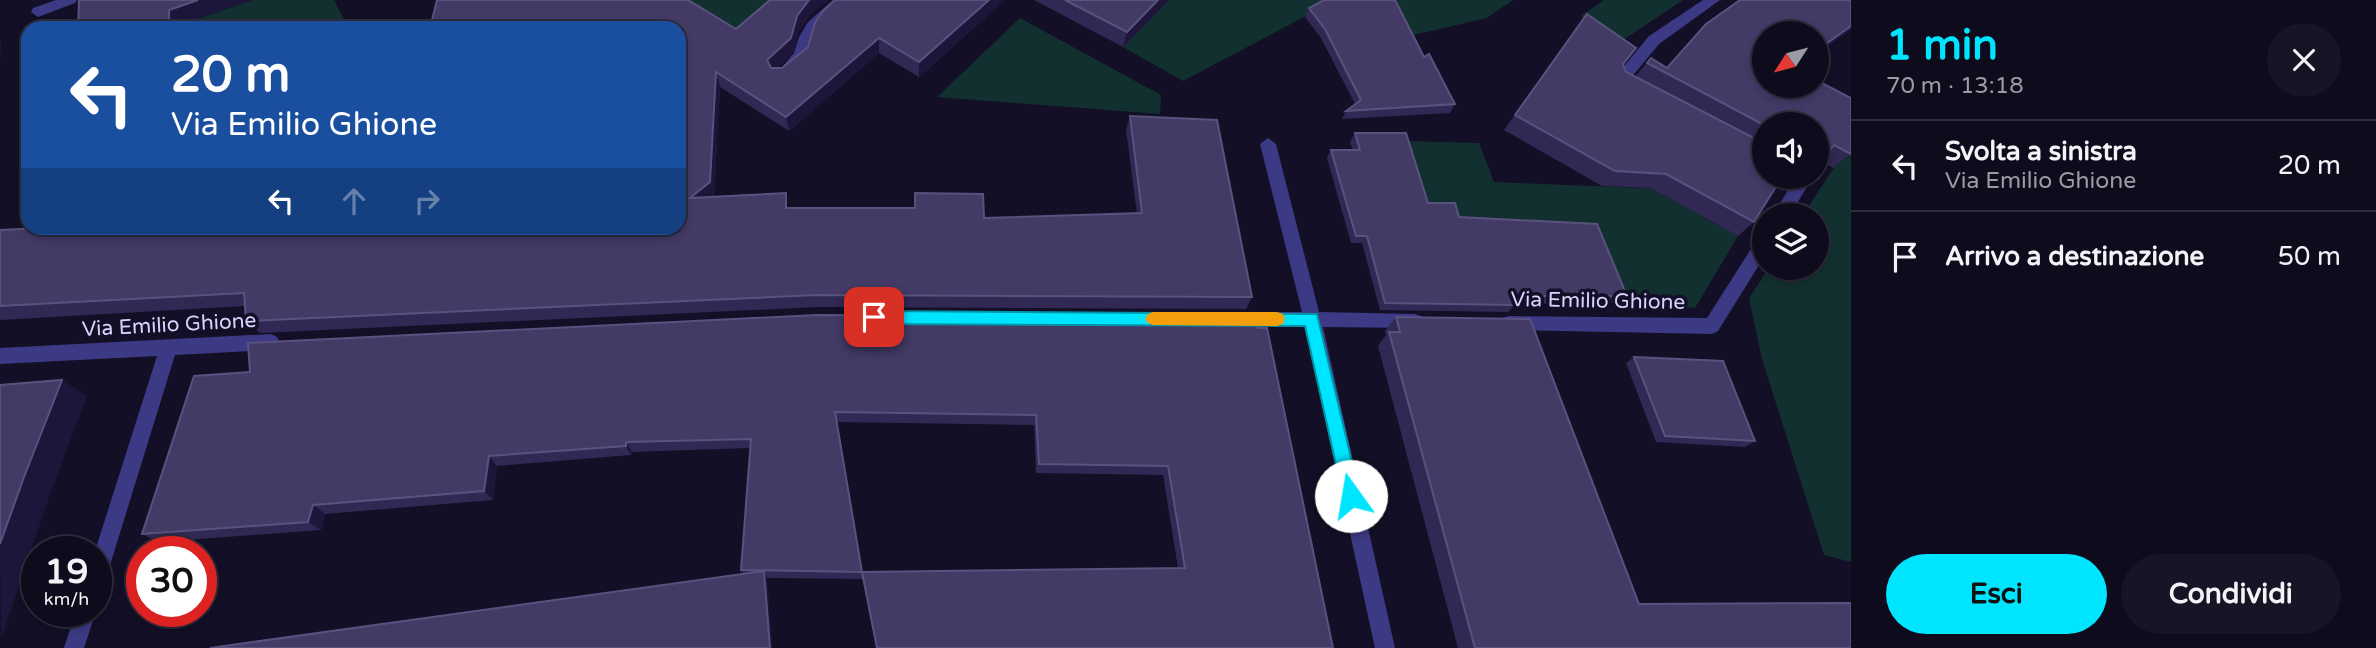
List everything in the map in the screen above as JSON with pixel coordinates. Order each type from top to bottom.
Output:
[{"type":"street","points":[[38,12],[70,0]]},
{"type":"street","points":[[779,76],[803,56],[807,36],[818,20],[842,0]]},
{"type":"street","points":[[1644,94],[1620,81],[1654,40],[1713,0]]},
{"type":"street","points":[[1268,144],[1312,319],[1385,648]]},
{"type":"street","name":"Via Emilio Ghione","points":[[1491,322],[1712,326],[1752,262]]},
{"type":"street","points":[[1216,319],[1436,321]]},
{"type":"street","name":"Via Emilio Ghione","points":[[0,356],[294,341]]},
{"type":"street","points":[[109,536],[169,347]]},
{"type":"street","points":[[74,648],[81,627]]},
{"type":"green space","points":[[253,0],[334,0],[345,21],[187,21]]},
{"type":"green space","points":[[668,0],[819,0],[729,38]]},
{"type":"green space","points":[[1169,0],[1336,0],[1183,81],[1123,47]]},
{"type":"green space","points":[[1384,0],[1513,0],[1487,18],[1405,37]]},
{"type":"green space","points":[[1604,0],[1683,0],[1620,42],[1581,16]]},
{"type":"green space","points":[[1020,18],[1161,95],[1160,114],[937,97]]},
{"type":"green space","points":[[1401,141],[1479,143],[1494,182],[1642,188],[1644,184],[1738,236],[1695,308],[1619,303],[1589,232],[1438,271]]},
{"type":"green space","points":[[1851,141],[1851,562],[1824,555],[1762,359],[1749,298],[1761,280],[1829,280],[1829,203],[1811,203],[1820,189],[1829,189],[1829,175]]},
{"type":"building","points":[[79,0],[198,0],[169,10],[169,21],[78,21]]},
{"type":"building","points":[[437,0],[688,0],[736,29],[770,0],[809,0],[797,16],[791,38],[767,60],[771,68],[782,68],[808,47],[815,23],[835,0],[989,0],[919,62],[879,38],[786,117],[716,72],[710,182],[690,198],[786,193],[786,208],[915,208],[915,193],[983,194],[984,218],[1142,213],[1130,116],[1217,120],[1252,297],[817,295],[246,321],[244,293],[0,306],[0,230],[21,229],[21,235],[686,235],[686,21],[432,21]]},
{"type":"building","points":[[1065,0],[1158,0],[1127,32]]},
{"type":"building","points":[[1324,0],[1395,0],[1424,57],[1429,54],[1455,104],[1346,111],[1361,100],[1325,29],[1309,8]]},
{"type":"building","points":[[1740,0],[1851,0],[1851,26],[1829,42],[1829,21],[1752,21],[1752,98],[1829,98],[1829,87],[1851,98],[1851,154],[1834,145],[1829,150],[1829,112],[1752,112],[1752,119],[1647,63],[1651,58],[1667,68],[1706,24]]},
{"type":"building","points":[[1587,14],[1636,48],[1623,64],[1626,72],[1752,137],[1752,189],[1775,189],[1766,203],[1752,203],[1752,221],[1666,174],[1615,171],[1515,115]]},
{"type":"building","points":[[1355,133],[1406,133],[1428,203],[1455,203],[1459,217],[1597,224],[1627,296],[1512,296],[1515,305],[1385,303],[1367,236],[1356,236],[1331,150],[1360,150]]},
{"type":"building","points":[[817,315],[1256,317],[1258,328],[1267,328],[1333,648],[877,648],[862,572],[741,570],[751,439],[626,442],[626,446],[489,456],[484,491],[313,505],[308,522],[142,534],[194,376],[250,372],[248,343]],"holes":[[[835,412],[1036,415],[1039,464],[1168,466],[1185,568],[862,572]]]},
{"type":"building","points":[[1396,317],[1530,319],[1639,604],[1851,603],[1851,648],[1475,648],[1389,332],[1400,332]]},
{"type":"building","points":[[1634,357],[1723,361],[1755,441],[1665,436]]},
{"type":"building","points":[[62,380],[24,477],[0,544],[0,385]]},
{"type":"building","points":[[764,571],[770,648],[210,648]]},
{"type":"slow traffic","points":[[1153,319],[1277,319]]},
{"type":"route","points":[[874,317],[1312,319],[1351,496]]}]
